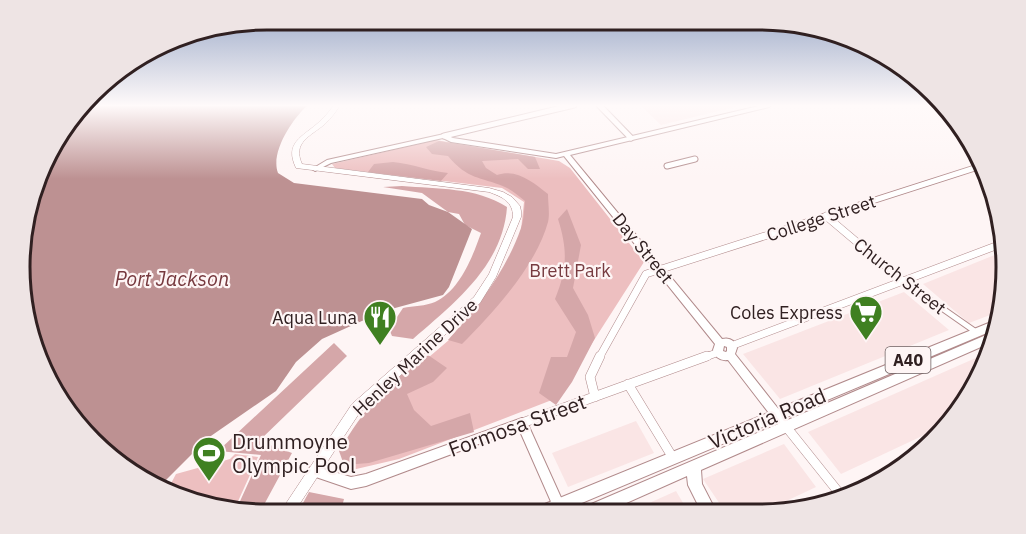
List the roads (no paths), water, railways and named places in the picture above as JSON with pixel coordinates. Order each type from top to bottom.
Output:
[{"type":"highway","name":"Victoria Road","points":[[571,504],[776,414],[988,327]]},
{"type":"highway","name":"Victoria Road","points":[[607,504],[984,341]]},
{"type":"highway","points":[[694,466],[695,485],[705,504]]},
{"type":"main road","points":[[311,130],[295,146],[298,164],[315,169]]},
{"type":"main road","name":"Henley Marine Drive","points":[[292,504],[362,402],[477,300],[493,275],[513,229],[518,210],[511,200],[489,190],[315,169]]},
{"type":"street","points":[[315,169],[329,161],[469,130]]},
{"type":"street","points":[[623,130],[631,138]]},
{"type":"street","points":[[444,136],[451,140],[537,154],[566,154],[665,130]]},
{"type":"street","name":"Day Street","points":[[566,154],[660,268],[719,347]]},
{"type":"street","points":[[667,166],[695,159]]},
{"type":"street","name":"College Street","points":[[660,268],[975,168]]},
{"type":"street","name":"Church Street","points":[[826,216],[903,281],[914,285],[964,326],[976,332]]},
{"type":"street","points":[[731,351],[995,246]]},
{"type":"street","points":[[595,397],[590,377],[608,338],[646,274],[660,268]]},
{"type":"street","points":[[719,347],[731,351],[776,414],[837,490]]},
{"type":"street","name":"Formosa Street","points":[[314,471],[351,483],[366,480],[595,397],[719,347]]},
{"type":"street","points":[[628,384],[673,458]]},
{"type":"street","points":[[522,423],[558,504]]},
{"type":"water","name":"Port Jackson","points":[[74,130],[288,130],[280,146],[276,165],[278,173],[294,183],[422,199],[429,205],[448,212],[472,229],[449,287],[443,295],[384,311],[322,339],[296,362],[276,391],[208,438],[165,481],[162,480],[135,464],[99,435],[70,399],[54,372],[38,328],[32,298],[30,267],[32,236],[38,206],[48,176]]},
{"type":"place","name":"Coles Express","points":[[866,341]]},
{"type":"place","name":"Aqua Luna","points":[[380,346]]},
{"type":"place","name":"Drummoyne Olympic Pool","points":[[209,482]]},
{"type":"park label","name":"Brett Park","points":[[570,270]]}]
